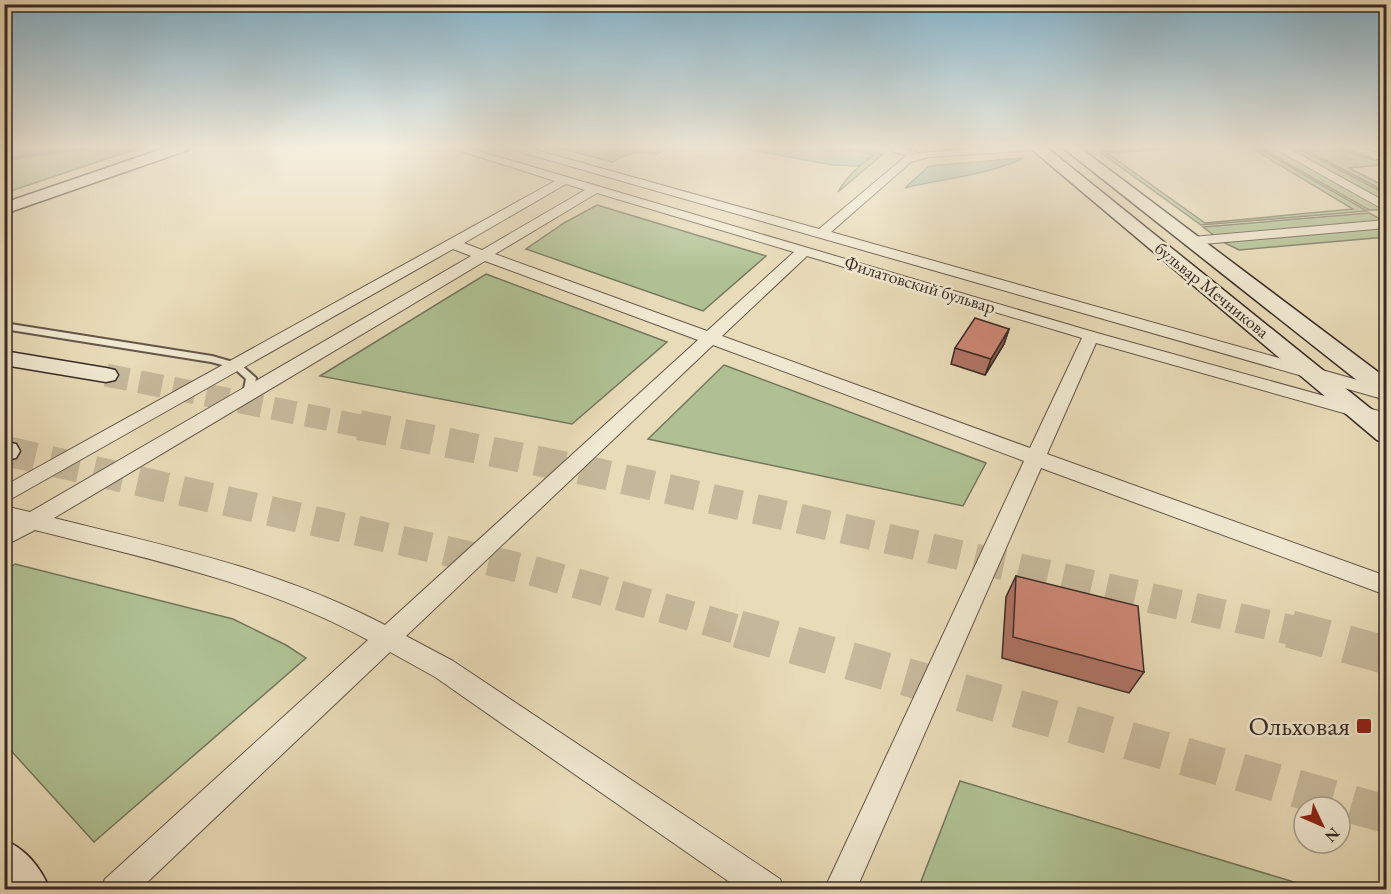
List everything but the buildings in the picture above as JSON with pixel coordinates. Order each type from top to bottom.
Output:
[{"type":"street","points":[[4,201],[40,189]]},
{"type":"street","points":[[4,209],[62,189]]},
{"type":"street","points":[[4,496],[551,189]]},
{"type":"street","points":[[4,538],[595,189]]},
{"type":"street","name":"Филатовский бульвар","points":[[595,189],[1091,336],[1386,419]]},
{"type":"street","name":"Филатовский бульвар","points":[[661,189],[1386,392]]},
{"type":"street","points":[[821,234],[872,189]]},
{"type":"street","name":"бульвар Мечникова","points":[[1089,189],[1386,434]]},
{"type":"street","name":"бульвар Мечникова","points":[[1124,189],[1386,392]]},
{"type":"street","points":[[1353,189],[1386,207]]},
{"type":"street","points":[[1192,241],[1386,224]]},
{"type":"street","points":[[453,244],[1386,586]]},
{"type":"street","points":[[116,890],[804,251]]},
{"type":"street","points":[[1210,344],[1228,345],[1248,342],[1255,333],[1254,324]]},
{"type":"street","points":[[840,890],[1091,336]]},
{"type":"street","points":[[4,358],[106,375]]},
{"type":"street","points":[[4,514],[206,564],[272,586],[324,607],[444,669],[769,890]]},
{"type":"street","points":[[4,861],[28,890]]},
{"type":"lane","points":[[4,326],[212,359],[237,366],[250,378],[248,394]]},
{"type":"green space","points":[[5,189],[18,189],[5,193]]},
{"type":"green space","points":[[1151,189],[1157,189],[1205,223],[1353,209],[1319,189],[1328,189],[1367,211],[1201,225]]},
{"type":"green space","points":[[1332,189],[1348,189],[1386,210],[1369,210]]},
{"type":"green space","points":[[1358,189],[1376,189],[1386,194],[1386,204]]},
{"type":"green space","points":[[597,205],[766,256],[703,311],[526,249],[564,223]]},
{"type":"green space","points":[[1369,213],[1384,221],[1215,236],[1203,227]]},
{"type":"green space","points":[[1386,227],[1386,237],[1239,250],[1223,242]]},
{"type":"green space","points":[[486,274],[667,342],[572,424],[320,376]]},
{"type":"green space","points":[[724,365],[986,463],[963,506],[648,439]]},
{"type":"green space","points":[[15,564],[233,619],[286,645],[306,658],[94,842],[5,744],[5,571]]},
{"type":"green space","points":[[960,781],[1317,889],[918,889]]},
{"type":"tunnel","points":[[106,375],[366,427]]},
{"type":"tunnel","points":[[359,425],[588,471],[1296,631]]},
{"type":"tunnel","points":[[6,451],[530,570],[743,631]]},
{"type":"tunnel","points":[[738,629],[1386,814]]},
{"type":"tunnel","points":[[1290,629],[1386,655]]},
{"type":"place","name":"Ольховая","points":[[1364,726]]}]
